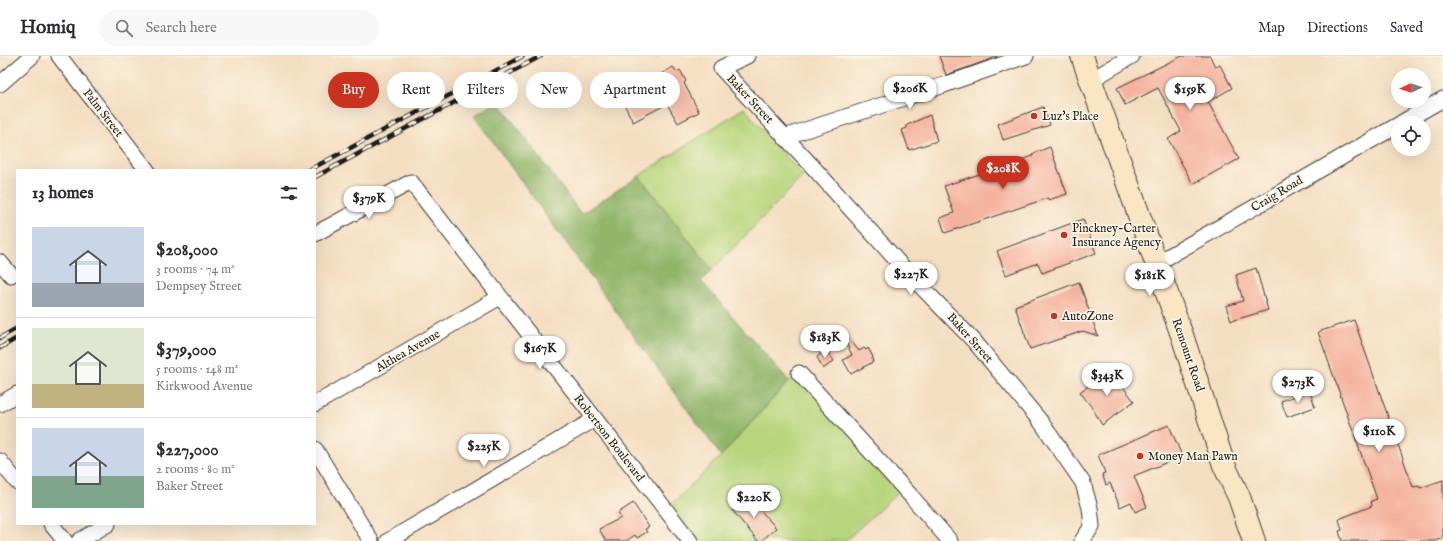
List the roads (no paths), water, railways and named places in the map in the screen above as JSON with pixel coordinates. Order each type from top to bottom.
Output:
[{"type":"main road","name":"Remount Road","points":[[1082,56],[1201,392],[1224,465],[1239,497],[1254,541]]},
{"type":"street","points":[[0,84],[32,56]]},
{"type":"street","name":"Palm Street","points":[[59,56],[146,169]]},
{"type":"street","name":"Baker Street","points":[[747,56],[721,68],[908,273],[974,341],[1040,422],[1083,483],[1090,508],[1092,526],[1082,541]]},
{"type":"street","points":[[784,136],[940,87],[1026,56]]},
{"type":"street","points":[[1090,80],[1132,56]]},
{"type":"street","points":[[1413,116],[1443,99]]},
{"type":"street","name":"Craig Road","points":[[1156,263],[1391,129]]},
{"type":"street","name":"Robertson Boulevard","points":[[316,233],[411,182],[690,541]]},
{"type":"street","points":[[0,262],[10,275]]},
{"type":"street","name":"Althea Avenue","points":[[316,403],[500,297]]},
{"type":"street","points":[[799,373],[950,541]]},
{"type":"street","points":[[0,404],[16,395]]},
{"type":"street","points":[[388,541],[595,419]]},
{"type":"street","points":[[316,451],[371,541]]},
{"type":"street","points":[[0,461],[16,481]]},
{"type":"street","points":[[52,525],[65,541]]},
{"type":"street","points":[[79,541],[106,525]]},
{"type":"railway","points":[[311,169],[523,56]]},
{"type":"railway","points":[[316,176],[541,56]]},
{"type":"railway","points":[[0,338],[16,329]]},
{"type":"railway","points":[[0,348],[16,339]]},
{"type":"place","name":"Luz's Place","points":[[1034,116]]},
{"type":"place","name":"Pinckney-Carter Insurance Agency","points":[[1064,235]]},
{"type":"place","name":"AutoZone","points":[[1054,316]]},
{"type":"place","name":"Money Man Pawn","points":[[1140,456]]}]
